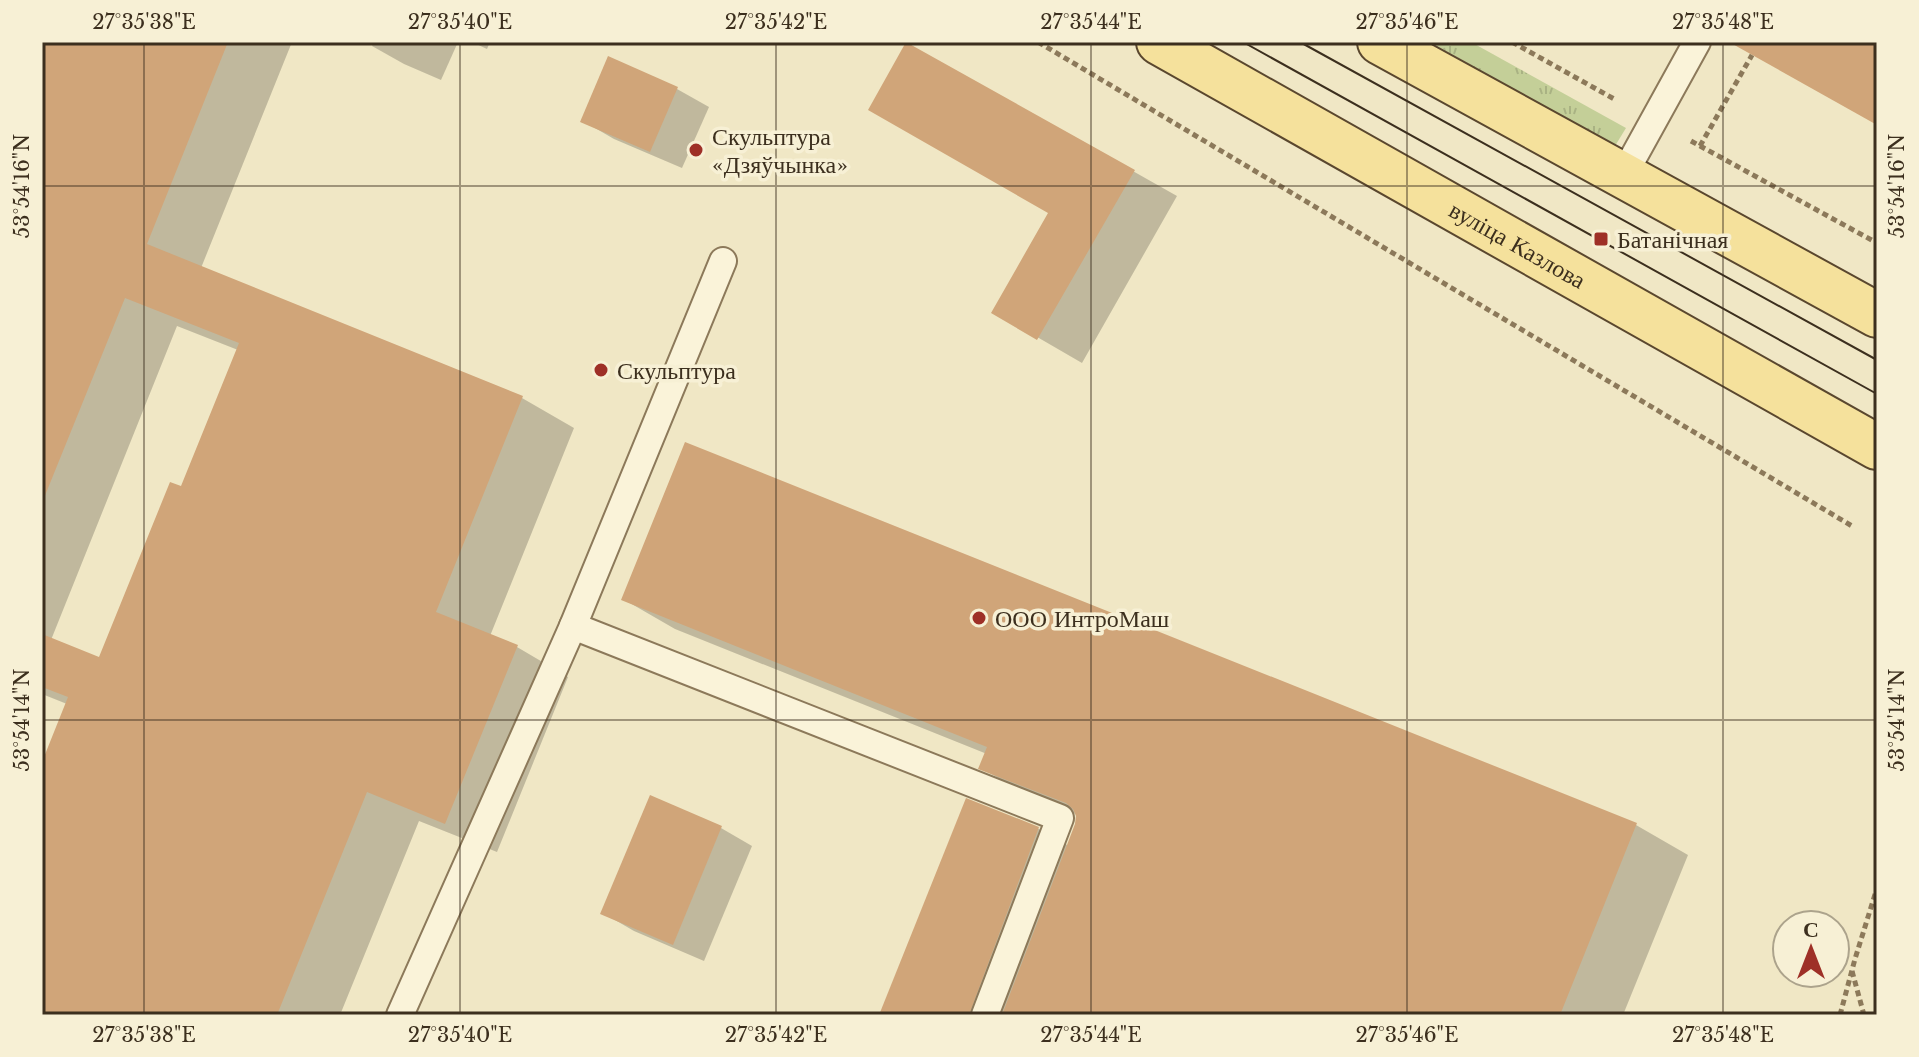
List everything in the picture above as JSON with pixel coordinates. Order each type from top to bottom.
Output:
[{"type":"main road","name":"вуліца Казлова","points":[[1159,42],[1877,447]]},
{"type":"main road","points":[[1380,42],[1877,315]]},
{"type":"lane","points":[[1623,176],[1697,42]]},
{"type":"lane","points":[[400,1015],[573,626],[723,261]]},
{"type":"lane","points":[[573,626],[1060,818],[985,1015]]},
{"type":"path","points":[[1038,42],[1852,526]]},
{"type":"path","points":[[1700,146],[1752,55]]},
{"type":"path","points":[[1840,1015],[1877,888]]},
{"type":"path","points":[[1852,970],[1864,1015]]},
{"type":"green space","points":[[1430,42],[1471,42],[1626,128],[1615,146]]},
{"type":"building","points":[[42,42],[228,42],[147,244],[523,396],[436,612],[518,645],[445,824],[367,792],[277,1015],[42,1015],[42,762],[68,697],[42,687],[42,634],[99,657],[170,482],[181,486],[239,343],[125,298],[42,498]]},
{"type":"building","points":[[906,42],[1135,170],[1037,340],[991,313],[1048,213],[868,110]]},
{"type":"building","points":[[1729,42],[1877,42],[1877,125]]},
{"type":"building","points":[[608,56],[678,87],[650,152],[580,122]]},
{"type":"building","points":[[685,442],[1637,823],[1560,1015],[1002,1015],[1075,824],[1073,809],[1066,803],[978,769],[987,747],[621,600]]},
{"type":"building","points":[[650,795],[722,826],[673,945],[600,914]]},
{"type":"building","points":[[966,798],[1039,827],[969,1015],[879,1015]]},
{"type":"tram line","points":[[1243,42],[1877,394]]},
{"type":"tram line","points":[[1300,42],[1877,360]]},
{"type":"place","name":"Скульптура «Дзяўчынка»","points":[[696,150]]},
{"type":"place","name":"Батанічная","points":[[1601,239]]},
{"type":"place","name":"Скульптура","points":[[601,370]]},
{"type":"place","name":"ООО ИнтроМаш","points":[[979,618]]}]
